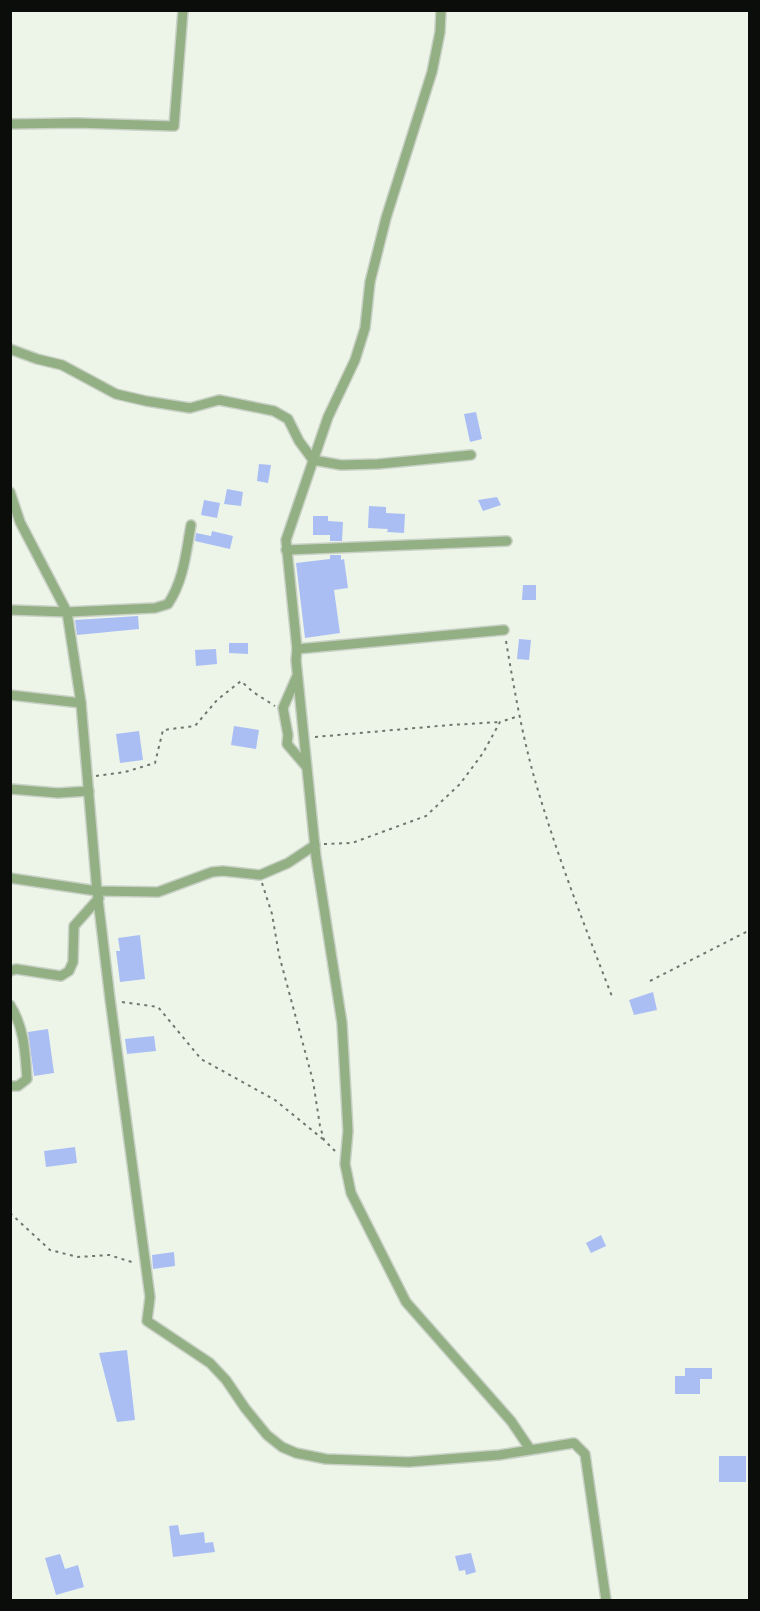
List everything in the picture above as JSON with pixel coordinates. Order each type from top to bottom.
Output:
[{"type":"street","points":[[10,124],[77,123],[174,126],[183,10]]},
{"type":"street","points":[[441,10],[440,32],[432,72],[386,218],[370,282],[365,328],[355,360],[328,417],[286,540],[286,550],[297,649],[305,765],[342,1023],[348,1131],[345,1164],[351,1193],[406,1302],[511,1420],[530,1449]]},
{"type":"street","points":[[10,349],[62,366],[116,394],[190,408],[219,400],[274,411],[288,418],[299,441],[313,460],[341,465],[471,456]]},
{"type":"street","points":[[10,492],[14,512],[67,612],[81,703],[110,999],[150,1297],[147,1321],[210,1363],[226,1380],[267,1435],[282,1447],[296,1453],[326,1459],[409,1462],[499,1455],[574,1443],[585,1454],[606,1600]]},
{"type":"street","points":[[10,610],[67,612],[155,608],[168,604],[177,591],[191,525]]},
{"type":"street","points":[[286,550],[507,542]]},
{"type":"street","points":[[297,649],[504,630]]},
{"type":"street","points":[[298,674],[283,708],[288,735],[287,744],[305,765]]},
{"type":"street","points":[[10,696],[81,703]]},
{"type":"street","points":[[10,789],[58,793],[89,791]]},
{"type":"street","points":[[10,878],[98,894],[158,892],[203,875],[223,871],[260,875],[288,863],[315,845]]},
{"type":"street","points":[[10,971],[16,969],[61,976],[69,971],[73,962],[74,926],[98,894]]},
{"type":"street","points":[[10,1005],[18,1017],[23,1032],[27,1079],[18,1086],[10,1086]]},
{"type":"path","points":[[504,630],[519,716],[540,796],[569,885],[613,999]]},
{"type":"path","points":[[88,777],[125,772],[155,763],[163,730],[195,726],[217,700],[241,681],[273,705],[283,708]]},
{"type":"path","points":[[304,741],[318,736],[500,722],[519,716]]},
{"type":"path","points":[[315,845],[352,843],[426,816],[460,784],[483,753],[500,722]]},
{"type":"path","points":[[260,875],[272,914],[279,955],[313,1081],[324,1140]]},
{"type":"path","points":[[650,981],[750,930]]},
{"type":"path","points":[[110,999],[158,1007],[201,1059],[275,1101],[324,1140],[345,1164]]},
{"type":"path","points":[[10,1213],[51,1250],[78,1257],[109,1255],[146,1266]]},
{"type":"building","points":[[476,412],[482,439],[470,442],[464,414]]},
{"type":"building","points":[[259,464],[271,465],[268,483],[257,481]]},
{"type":"building","points":[[227,489],[243,492],[241,506],[224,504]]},
{"type":"building","points":[[497,497],[501,505],[483,511],[478,500]]},
{"type":"building","points":[[204,500],[220,503],[217,518],[201,515]]},
{"type":"building","points":[[369,506],[386,507],[386,513],[405,514],[404,533],[368,528]]},
{"type":"building","points":[[313,516],[328,516],[328,521],[343,522],[342,541],[330,541],[330,535],[313,535]]},
{"type":"building","points":[[212,531],[233,536],[230,549],[195,541],[196,533],[211,536]]},
{"type":"building","points":[[330,555],[341,555],[341,560],[344,559],[348,588],[334,590],[340,633],[305,638],[296,563],[330,559]]},
{"type":"building","points":[[523,585],[536,585],[536,600],[522,600]]},
{"type":"building","points":[[138,616],[139,629],[77,635],[75,620]]},
{"type":"building","points":[[519,639],[531,640],[529,660],[517,659]]},
{"type":"building","points":[[229,643],[248,643],[248,654],[229,653]]},
{"type":"building","points":[[216,649],[217,664],[196,666],[195,650]]},
{"type":"building","points":[[234,726],[259,730],[256,749],[231,745]]},
{"type":"building","points":[[139,731],[143,760],[120,763],[116,734]]},
{"type":"building","points":[[140,935],[145,979],[120,982],[116,951],[120,951],[118,938]]},
{"type":"building","points":[[653,992],[657,1010],[634,1015],[629,1000]]},
{"type":"building","points":[[48,1029],[54,1073],[34,1076],[28,1032]]},
{"type":"building","points":[[154,1036],[156,1051],[127,1054],[125,1039]]},
{"type":"building","points":[[75,1147],[77,1163],[46,1167],[44,1151]]},
{"type":"building","points":[[601,1235],[606,1246],[591,1253],[586,1243]]},
{"type":"building","points":[[174,1252],[175,1266],[153,1269],[152,1255]]},
{"type":"building","points":[[127,1350],[135,1420],[117,1422],[99,1353]]},
{"type":"building","points":[[685,1368],[712,1368],[712,1379],[700,1379],[700,1394],[675,1394],[675,1376],[685,1376]]},
{"type":"building","points":[[719,1456],[746,1456],[746,1482],[719,1482]]},
{"type":"building","points":[[178,1525],[180,1535],[204,1532],[205,1543],[213,1542],[215,1552],[173,1557],[169,1526]]},
{"type":"building","points":[[471,1553],[476,1572],[466,1575],[465,1570],[459,1571],[455,1556]]},
{"type":"building","points":[[60,1554],[65,1569],[78,1565],[84,1587],[56,1595],[45,1558]]}]
